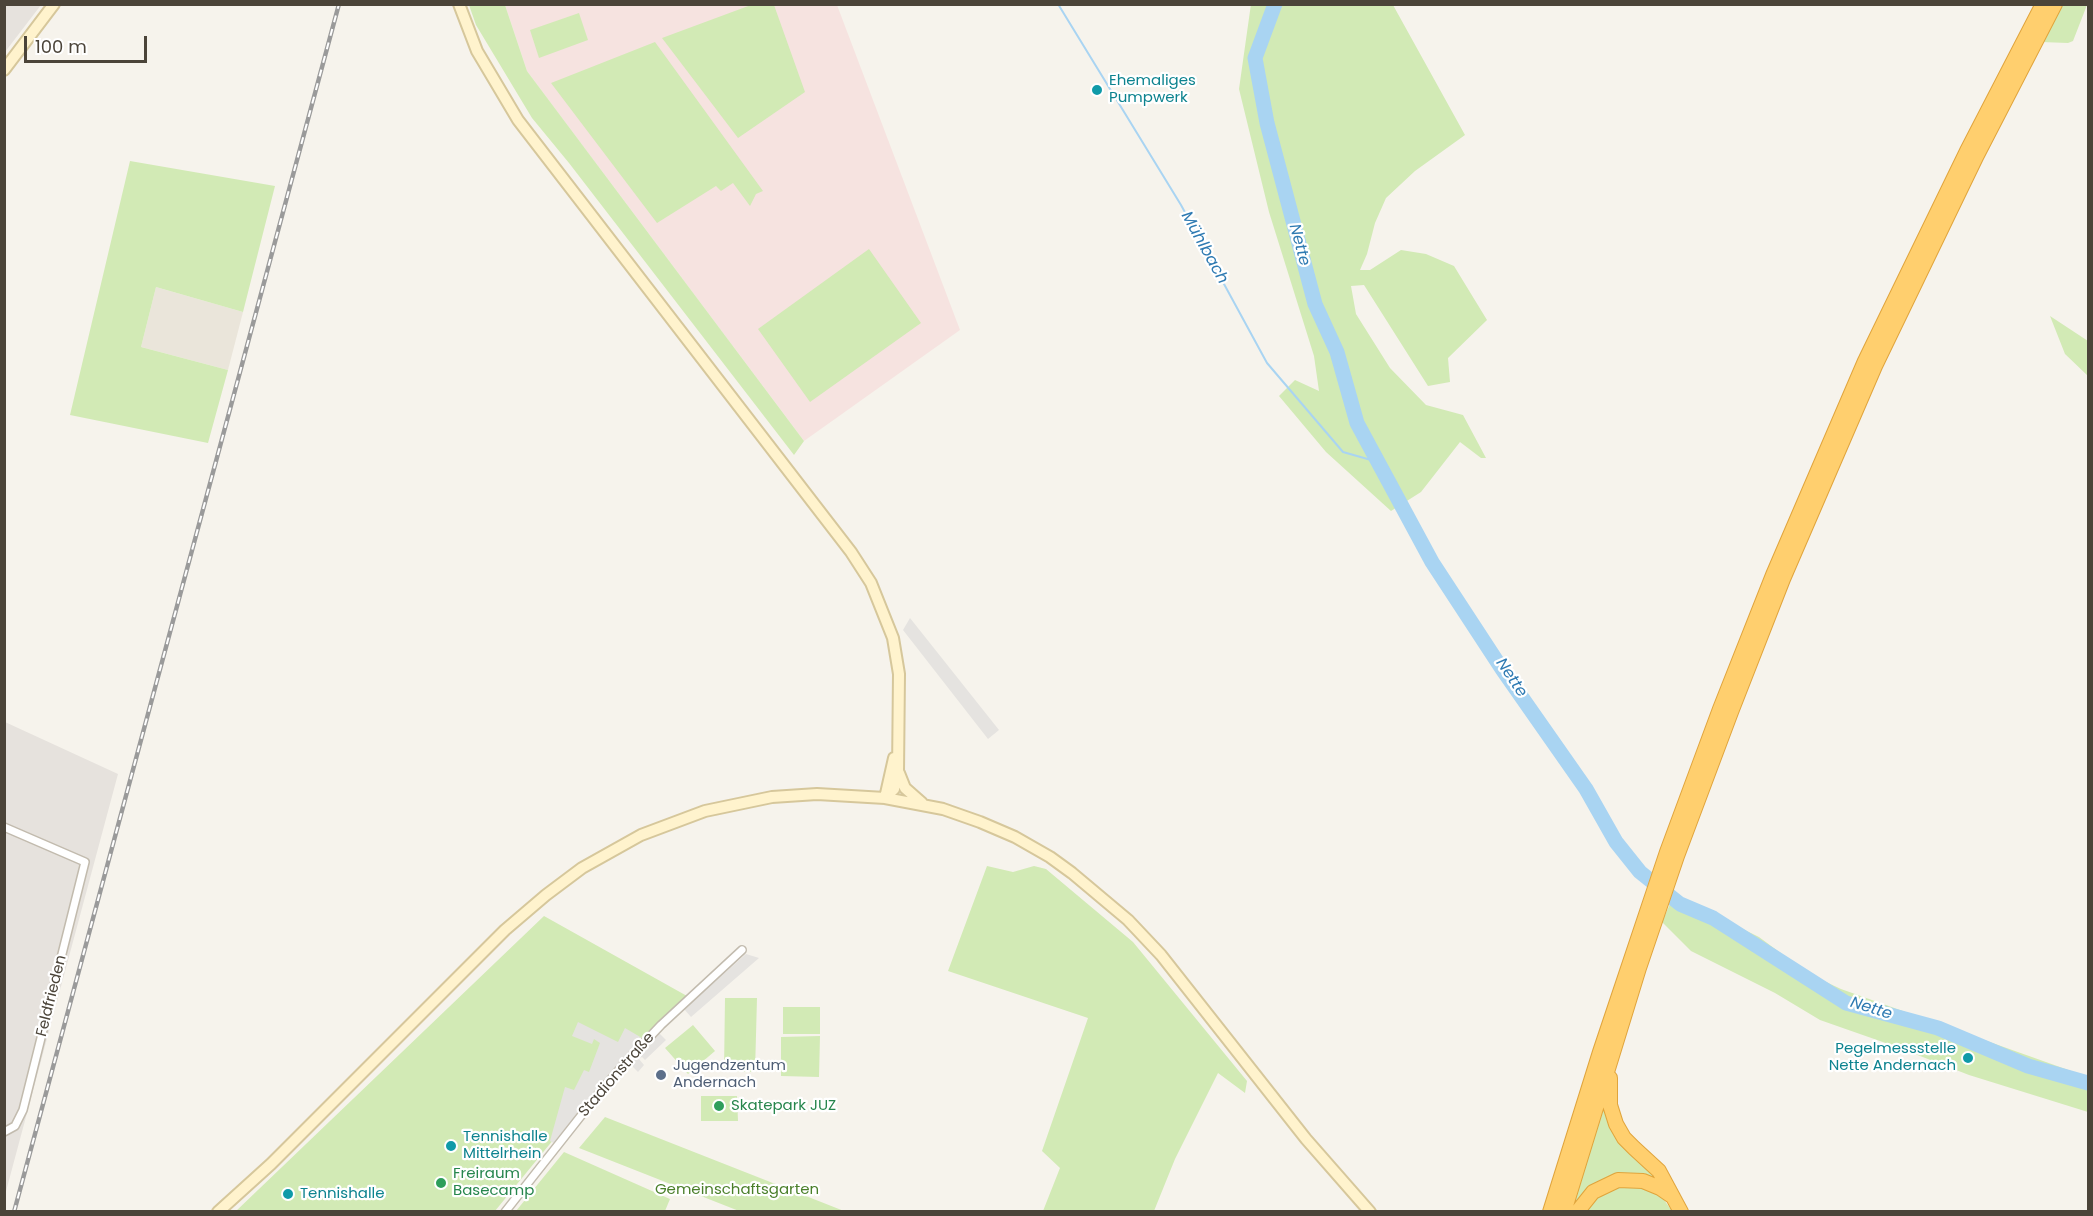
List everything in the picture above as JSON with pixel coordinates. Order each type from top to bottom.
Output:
[{"type":"highway","points":[[1550,1212],[1720,709],[1773,575],[1865,361],[1967,151],[2043,4]]},
{"type":"highway","points":[[1672,854],[1779,590],[1875,366],[1977,155],[2055,4]]},
{"type":"highway","points":[[1564,1212],[1612,1055],[1642,941]]},
{"type":"highway","points":[[1612,1055],[1609,1096],[1616,1124],[1624,1138],[1659,1170],[1681,1212]]},
{"type":"highway","points":[[1577,1212],[1593,1192],[1618,1180],[1635,1179],[1651,1184],[1675,1198]]},
{"type":"main road","points":[[4,70],[54,4]]},
{"type":"main road","points":[[459,4],[477,51],[518,120],[851,552],[871,583],[887,619],[897,656],[901,691],[898,772],[894,789],[885,798]]},
{"type":"main road","points":[[885,798],[898,746]]},
{"type":"main road","points":[[898,772],[905,788],[924,805]]},
{"type":"main road","points":[[218,1212],[271,1164],[505,930],[546,895],[601,856],[662,826],[727,805],[772,797],[817,794],[885,798],[924,805],[971,818],[1015,837],[1050,857],[1092,888],[1128,920],[1161,955],[1306,1139],[1370,1212]]},
{"type":"street","name":"Feldfrieden","points":[[4,827],[85,862],[33,1074],[19,1121],[14,1128],[4,1132]]},
{"type":"street","name":"Stadionstraße","points":[[505,1212],[625,1063],[661,1024],[742,950]]},
{"type":"shaded area","points":[[4,5],[41,5],[5,52]]},
{"type":"shaded area","points":[[505,5],[837,5],[960,330],[804,441],[527,71]]},
{"type":"shaded area","points":[[156,287],[243,312],[228,370],[141,347]]},
{"type":"shaded area","points":[[910,618],[999,730],[988,739],[903,630]]},
{"type":"shaded area","points":[[5,722],[118,774],[5,1195]]},
{"type":"shaded area","points":[[746,954],[759,958],[691,1017],[684,1009]]},
{"type":"shaded area","points":[[578,1022],[618,1042],[625,1028],[642,1038],[596,1090],[579,1119],[557,1145],[550,1141],[565,1087],[574,1090],[584,1070],[589,1072],[600,1043],[594,1039],[592,1044],[572,1036]]},
{"type":"shaded area","points":[[659,1033],[666,1040],[645,1060],[642,1057],[639,1059],[644,1065],[638,1072],[630,1064]]},
{"type":"green space","points":[[1251,4],[1393,5],[1465,135],[1415,171],[1386,198],[1375,223],[1367,254],[1360,270],[1370,270],[1401,250],[1426,254],[1454,266],[1487,320],[1448,358],[1450,382],[1428,386],[1364,285],[1351,286],[1356,314],[1390,368],[1426,405],[1463,415],[1486,458],[1481,458],[1460,442],[1421,492],[1391,511],[1326,452],[1279,396],[1295,380],[1319,391],[1314,356],[1269,212],[1239,89]]},
{"type":"green space","points":[[469,5],[505,5],[527,71],[804,441],[794,455],[532,118],[476,25]]},
{"type":"green space","points":[[751,5],[774,5],[805,92],[738,138],[662,38]]},
{"type":"green space","points":[[2061,5],[2087,5],[2073,41],[2068,43],[2041,42]]},
{"type":"green space","points":[[579,13],[588,40],[539,58],[530,30]]},
{"type":"green space","points":[[655,42],[763,191],[756,194],[750,206],[733,183],[721,191],[716,186],[657,223],[551,83]]},
{"type":"green space","points":[[130,161],[275,186],[243,312],[156,287],[141,347],[228,370],[208,443],[70,415]]},
{"type":"green space","points":[[869,249],[921,323],[810,402],[758,329]]},
{"type":"green space","points":[[2050,316],[2088,341],[2088,376],[2065,354]]},
{"type":"green space","points":[[987,866],[1013,872],[1034,866],[1046,869],[1133,942],[1247,1081],[1245,1093],[1218,1073],[1175,1159],[1154,1211],[1043,1211],[1060,1168],[1042,1151],[1088,1018],[948,971]]},
{"type":"green space","points":[[1674,895],[1759,937],[1809,974],[1841,989],[2088,1077],[2088,1112],[1969,1075],[1820,1020],[1775,993],[1691,951],[1662,922]]},
{"type":"green space","points":[[544,916],[687,996],[643,1038],[549,1145],[495,1211],[235,1212]]},
{"type":"green space","points":[[725,998],[757,998],[755,1072],[724,1071]]},
{"type":"green space","points":[[783,1007],[820,1007],[820,1034],[783,1034]]},
{"type":"green space","points":[[693,1025],[715,1051],[688,1074],[665,1048]]},
{"type":"green space","points":[[820,1036],[819,1077],[781,1076],[781,1037]]},
{"type":"green space","name":"Skatepark JUZ","points":[[701,1096],[737,1096],[738,1121],[701,1121]]},
{"type":"green space","points":[[1604,1103],[1669,1189],[1634,1175],[1576,1207],[1572,1207]]},
{"type":"green space","name":"Gemeinschaftsgarten","points":[[605,1117],[844,1211],[739,1211],[579,1148]]},
{"type":"green space","points":[[564,1152],[670,1199],[665,1211],[516,1211]]},
{"type":"green space","points":[[1644,1185],[1662,1197],[1672,1211],[1583,1212],[1590,1202],[1611,1186]]},
{"type":"waterway","name":"Mühlbach","points":[[1058,4],[1181,205],[1267,363],[1343,452],[1378,462]]},
{"type":"waterway","name":"Nette","points":[[1275,4],[1255,58],[1267,123],[1315,304],[1337,352],[1357,423],[1432,562],[1502,669],[1586,789],[1616,842],[1640,872],[1680,904],[1713,918],[1846,1003],[1938,1028],[2028,1066],[2088,1083]]},
{"type":"railway","points":[[14,1212],[339,4]]},
{"type":"place","name":"Ehemaliges Pumpwerk","points":[[1097,90]]},
{"type":"place","name":"Pegelmessstelle Nette Andernach","points":[[1968,1058]]},
{"type":"place","name":"Jugendzentum Andernach","points":[[661,1075]]},
{"type":"place","name":"Skatepark JUZ","points":[[719,1106]]},
{"type":"place","name":"Tennishalle Mittelrhein","points":[[451,1146]]},
{"type":"place","name":"Freiraum Basecamp","points":[[441,1183]]},
{"type":"place","name":"Tennishalle","points":[[288,1194]]}]
